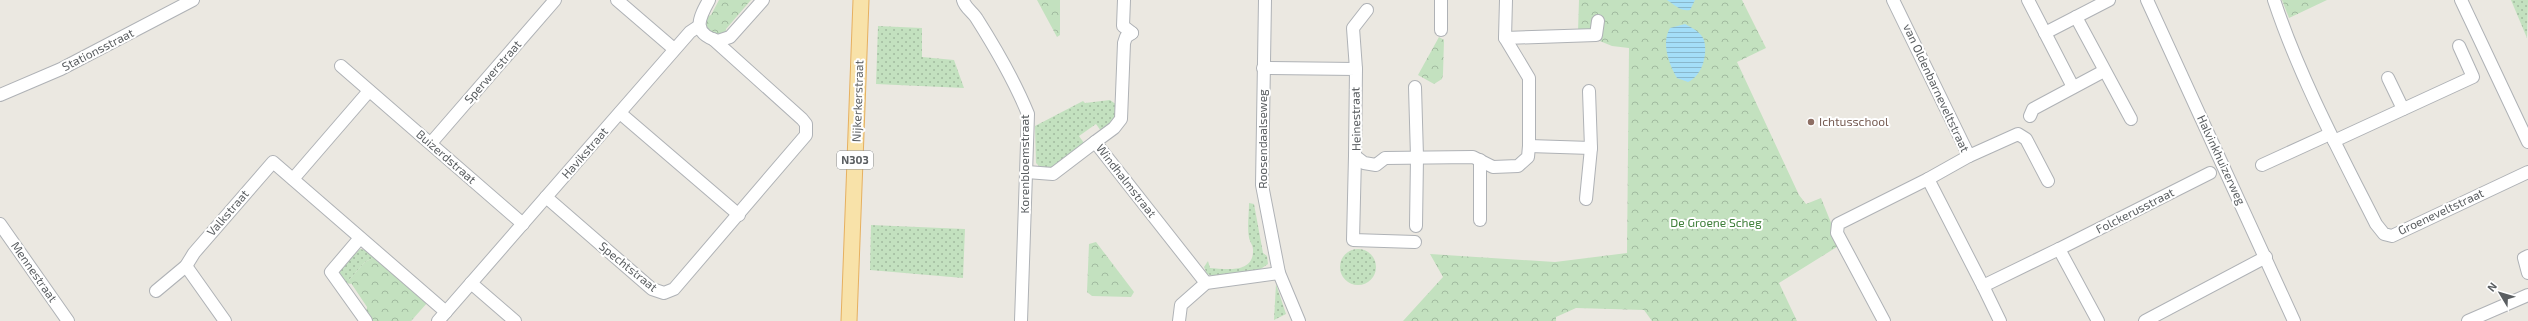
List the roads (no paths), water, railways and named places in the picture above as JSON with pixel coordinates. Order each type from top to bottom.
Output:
[{"type":"main road","name":"Nijkerkerstraat","points":[[849,321],[861,0]]},
{"type":"street","name":"Stationsstraat","points":[[0,95],[61,69],[193,0]]},
{"type":"street","name":"Sperwerstraat","points":[[431,143],[555,0]]},
{"type":"street","points":[[617,0],[674,49]]},
{"type":"street","points":[[709,0],[699,18],[699,26],[705,34],[713,39],[723,41],[730,37],[763,0]]},
{"type":"street","name":"Korenbloemstraat","points":[[963,0],[980,23],[1020,95],[1028,114],[1021,321]]},
{"type":"street","points":[[1095,142],[1114,128],[1122,114],[1124,43],[1126,37],[1132,33],[1124,26],[1124,0]]},
{"type":"street","name":"Roosendaalseweg","points":[[1265,0],[1262,185],[1279,273],[1299,321]]},
{"type":"street","points":[[1441,0],[1441,30]]},
{"type":"street","points":[[1506,0],[1505,38],[1596,35],[1598,21]]},
{"type":"street","name":"van Oldenbarneveltstraat","points":[[1884,321],[1837,232],[1838,224],[1928,179],[1969,156],[1893,0]]},
{"type":"street","points":[[2028,0],[2073,87]]},
{"type":"street","points":[[2045,33],[2109,0]]},
{"type":"street","name":"Halvinkhuizerweg","points":[[2147,0],[2294,321]]},
{"type":"street","name":"Groeneveltstraat","points":[[2274,0],[2299,68],[2376,224],[2384,234],[2392,236],[2528,172]]},
{"type":"street","points":[[2461,0],[2528,142]]},
{"type":"street","name":"Heinestraat","points":[[1367,10],[1353,28],[1356,69],[1355,156],[1364,163],[1376,165],[1385,158],[1473,157],[1492,167],[1518,166],[1528,157],[1529,78],[1505,38]]},
{"type":"street","points":[[2076,17],[2131,119]]},
{"type":"street","name":"Havikstraat","points":[[442,317],[674,49],[690,32],[699,26]]},
{"type":"street","name":"Spechtstraat","points":[[546,197],[652,289],[661,293],[674,289],[804,140],[807,130],[802,119],[713,39]]},
{"type":"street","points":[[2459,46],[2473,77]]},
{"type":"street","name":"Buizerdstraat","points":[[341,66],[523,224]]},
{"type":"street","points":[[1263,68],[1356,69]]},
{"type":"street","points":[[2262,165],[2403,109],[2494,68]]},
{"type":"street","points":[[2030,116],[2034,109],[2104,71]]},
{"type":"street","points":[[2388,78],[2403,109]]},
{"type":"street","points":[[1415,87],[1417,157],[1416,226]]},
{"type":"street","points":[[369,91],[293,179],[360,238],[442,317]]},
{"type":"street","points":[[1586,199],[1591,148],[1589,91]]},
{"type":"street","points":[[620,113],[739,215]]},
{"type":"street","points":[[1969,156],[2023,132],[2048,181]]},
{"type":"street","name":"Windhalmstraat","points":[[1027,172],[1053,174],[1095,142],[1206,283]]},
{"type":"street","points":[[1529,146],[1591,148]]},
{"type":"street","points":[[1355,156],[1353,240],[1415,242]]},
{"type":"street","points":[[1480,160],[1480,220]]},
{"type":"street","name":"Valkstraat","points":[[156,291],[186,266],[194,253],[273,162],[293,179]]},
{"type":"street","name":"Folckerusstraat","points":[[2059,250],[2210,173]]},
{"type":"street","points":[[1928,179],[2000,321]]},
{"type":"street","name":"Mennestraat","points":[[0,224],[68,321]]},
{"type":"street","points":[[360,238],[332,272],[366,321]]},
{"type":"street","points":[[1983,286],[2059,250],[2098,321]]},
{"type":"street","points":[[2528,256],[2524,258],[2528,273]]},
{"type":"street","points":[[2145,321],[2266,257]]},
{"type":"street","points":[[186,266],[225,321]]},
{"type":"street","points":[[1179,321],[1181,305],[1206,283],[1279,273]]},
{"type":"street","points":[[471,283],[515,321]]},
{"type":"street","points":[[2468,321],[2528,295]]},
{"type":"water","points":[[1667,0],[1695,0],[1690,10],[1684,10],[1678,8]]},
{"type":"water","points":[[1685,24],[1696,30],[1701,35],[1705,46],[1703,64],[1697,75],[1688,82],[1677,78],[1671,66],[1666,47],[1667,34],[1670,28]]},
{"type":"place","name":"Ichtusschool","points":[[1811,122]]},
{"type":"park label","name":"De Groene Scheg","points":[[1716,223]]}]
